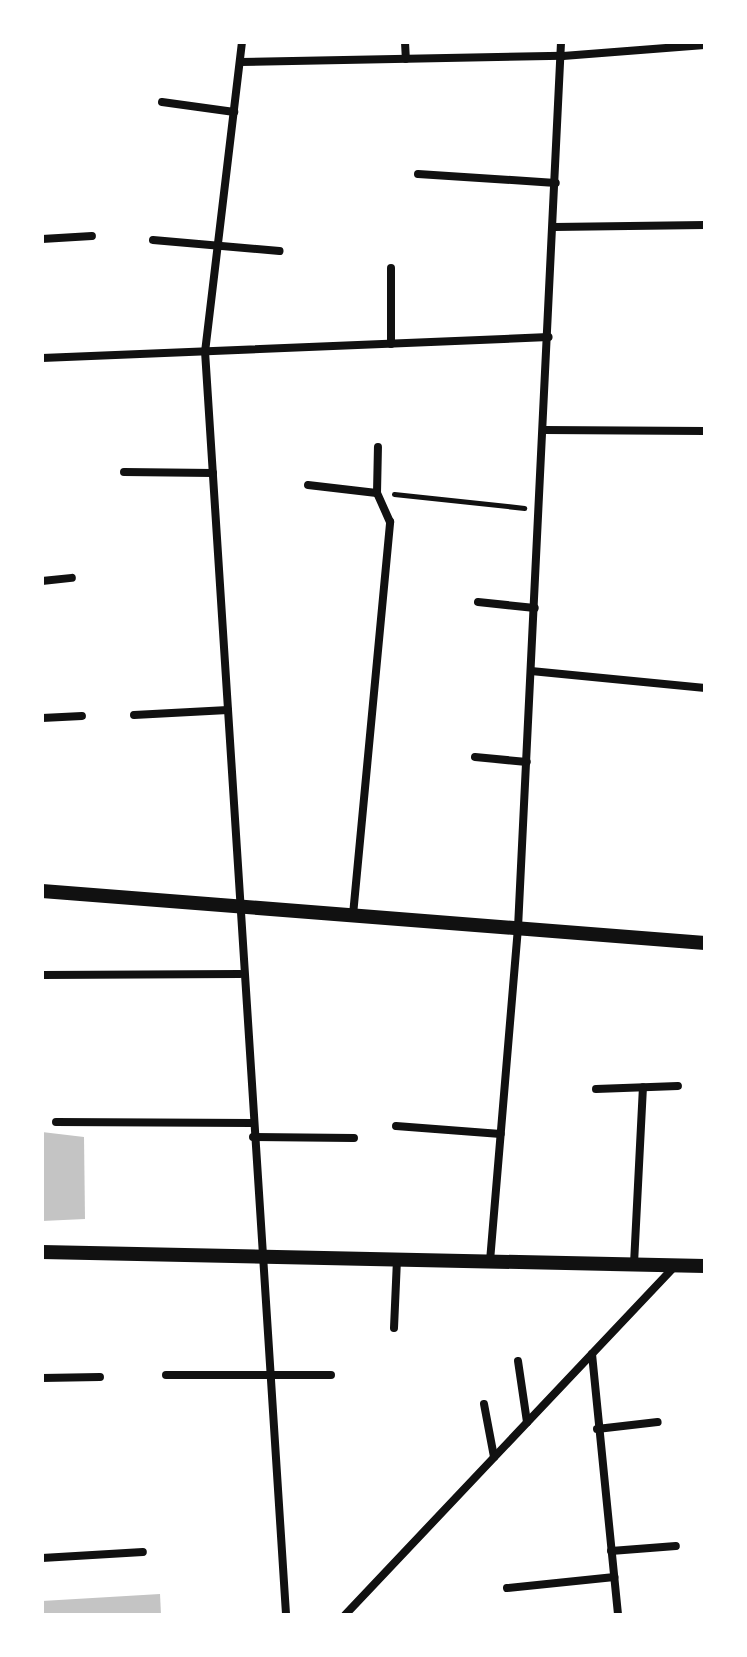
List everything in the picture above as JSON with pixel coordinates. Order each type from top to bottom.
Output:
[{"type":"street","points":[[242,42],[205,351],[228,710],[240,974],[263,1256],[286,1615]]},
{"type":"street","points":[[405,42],[406,59]]},
{"type":"street","points":[[490,1261],[518,928],[563,56],[561,42]]},
{"type":"street","points":[[240,62],[563,56],[705,45]]},
{"type":"street","points":[[162,102],[234,112]]},
{"type":"street","points":[[418,174],[556,183]]},
{"type":"street","points":[[554,227],[705,225]]},
{"type":"street","points":[[42,239],[92,236]]},
{"type":"street","points":[[153,240],[280,251]]},
{"type":"street","points":[[391,268],[391,344]]},
{"type":"street","points":[[42,358],[549,337]]},
{"type":"street","points":[[544,430],[705,431]]},
{"type":"street","points":[[353,915],[390,522],[377,493],[378,447]]},
{"type":"street","points":[[124,472],[213,473]]},
{"type":"street","points":[[308,485],[377,493]]},
{"type":"street","points":[[42,581],[72,578]]},
{"type":"street","points":[[478,602],[535,608]]},
{"type":"street","points":[[531,671],[705,688]]},
{"type":"street","points":[[134,715],[228,710]]},
{"type":"street","points":[[42,718],[82,716]]},
{"type":"street","points":[[475,757],[527,762]]},
{"type":"street","points":[[42,891],[705,943]]},
{"type":"street","points":[[42,975],[240,974]]},
{"type":"street","points":[[596,1089],[678,1086]]},
{"type":"street","points":[[634,1264],[643,1087]]},
{"type":"street","points":[[56,1122],[252,1123]]},
{"type":"street","points":[[396,1126],[501,1134]]},
{"type":"street","points":[[253,1137],[354,1138]]},
{"type":"street","points":[[42,1252],[705,1266]]},
{"type":"street","points":[[394,1328],[397,1259]]},
{"type":"street","points":[[345,1615],[675,1266]]},
{"type":"street","points":[[592,1354],[597,1429],[618,1615]]},
{"type":"street","points":[[518,1361],[527,1422]]},
{"type":"street","points":[[166,1375],[331,1375]]},
{"type":"street","points":[[42,1378],[100,1377]]},
{"type":"street","points":[[484,1404],[494,1457]]},
{"type":"street","points":[[597,1429],[658,1422]]},
{"type":"street","points":[[611,1551],[676,1546]]},
{"type":"street","points":[[42,1558],[143,1552]]},
{"type":"street","points":[[507,1588],[614,1577]]},
{"type":"path","points":[[377,493],[540,509]]},
{"type":"building","points":[[42,1132],[84,1137],[85,1219],[42,1221]]},
{"type":"building","points":[[160,1594],[161,1615],[42,1615],[42,1601]]}]
